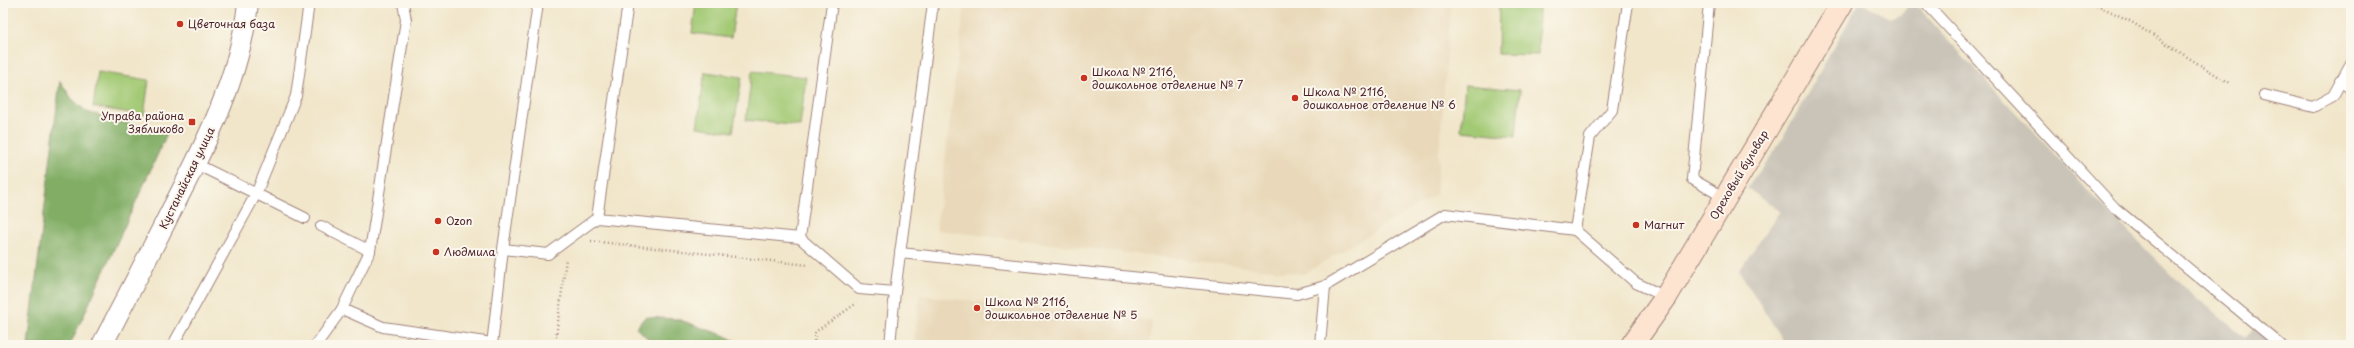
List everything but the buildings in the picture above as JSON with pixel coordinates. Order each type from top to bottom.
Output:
[{"type":"street","name":"Кустанайская улица","points":[[102,345],[196,164],[221,107],[245,36],[248,3]]},
{"type":"street","name":"Ореховый бульвар","points":[[1632,345],[1666,297],[1842,3]]},
{"type":"lane","points":[[173,345],[256,194],[296,96],[309,3]]},
{"type":"lane","points":[[316,345],[342,309],[370,251],[406,20],[403,3]]},
{"type":"lane","points":[[342,309],[384,327],[492,344],[503,249],[538,3]]},
{"type":"lane","points":[[597,218],[628,3]]},
{"type":"lane","points":[[800,238],[832,3]]},
{"type":"lane","points":[[890,345],[895,292],[933,3]]},
{"type":"lane","points":[[1575,230],[1590,137],[1612,110],[1628,3]]},
{"type":"lane","points":[[1709,3],[1692,179],[1725,198]]},
{"type":"lane","points":[[1926,3],[2115,208],[2265,330],[2281,345]]},
{"type":"lane","points":[[2264,95],[2313,107],[2333,96],[2351,63]]},
{"type":"lane","points":[[2340,81],[2351,89]]},
{"type":"lane","points":[[196,164],[305,218]]},
{"type":"lane","points":[[900,253],[1297,294],[1325,286],[1445,214],[1575,230],[1636,283],[1666,297]]},
{"type":"lane","points":[[503,249],[548,254],[597,218],[800,238],[859,289],[895,292]]},
{"type":"lane","points":[[321,226],[370,251]]},
{"type":"lane","points":[[1320,345],[1325,286]]},
{"type":"path","points":[[2093,3],[2130,21],[2229,83]]},
{"type":"path","points":[[555,345],[569,238],[835,268]]},
{"type":"path","points":[[814,345],[815,332],[875,291]]},
{"type":"shaded area","points":[[965,3],[1451,3],[1436,194],[1304,274],[936,230]]},
{"type":"shaded area","points":[[1859,3],[1863,3],[1891,19],[1902,14],[1910,3],[1914,3],[2093,196],[2180,284],[2245,338],[2254,329],[2276,345],[1783,345],[1785,343],[1739,271],[1780,211],[1747,188],[1775,151]]},
{"type":"shaded area","name":"Школа № 2116, дошкольное отделение № 5","points":[[920,295],[1152,321],[1149,345],[914,345]]},
{"type":"green space","points":[[696,3],[736,3],[731,38],[692,33]]},
{"type":"green space","points":[[1499,3],[1539,3],[1538,55],[1498,54]]},
{"type":"green space","points":[[752,71],[806,77],[800,126],[746,120]]},
{"type":"green space","points":[[98,72],[149,80],[144,115],[93,107]]},
{"type":"green space","points":[[705,72],[742,77],[733,132],[697,127]]},
{"type":"green space","points":[[60,81],[72,99],[87,112],[167,134],[70,345],[28,345]]},
{"type":"green space","points":[[1465,85],[1520,90],[1516,136],[1461,131]]},
{"type":"green space","points":[[645,317],[677,319],[723,335],[744,345],[665,345],[652,342],[636,328]]},
{"type":"place","name":"Цветочная база","points":[[180,24]]},
{"type":"place","name":"Школа № 2116, дошкольное отделение № 7","points":[[1084,78]]},
{"type":"place","name":"Школа № 2116, дошкольное отделение № 6","points":[[1295,98]]},
{"type":"place","name":"Управа района Зябликово","points":[[192,122]]},
{"type":"place","name":"Ozon","points":[[438,221]]},
{"type":"place","name":"Магнит","points":[[1636,225]]},
{"type":"place","name":"Людмила","points":[[436,252]]},
{"type":"place","name":"Школа № 2116, дошкольное отделение № 5","points":[[977,308]]}]
